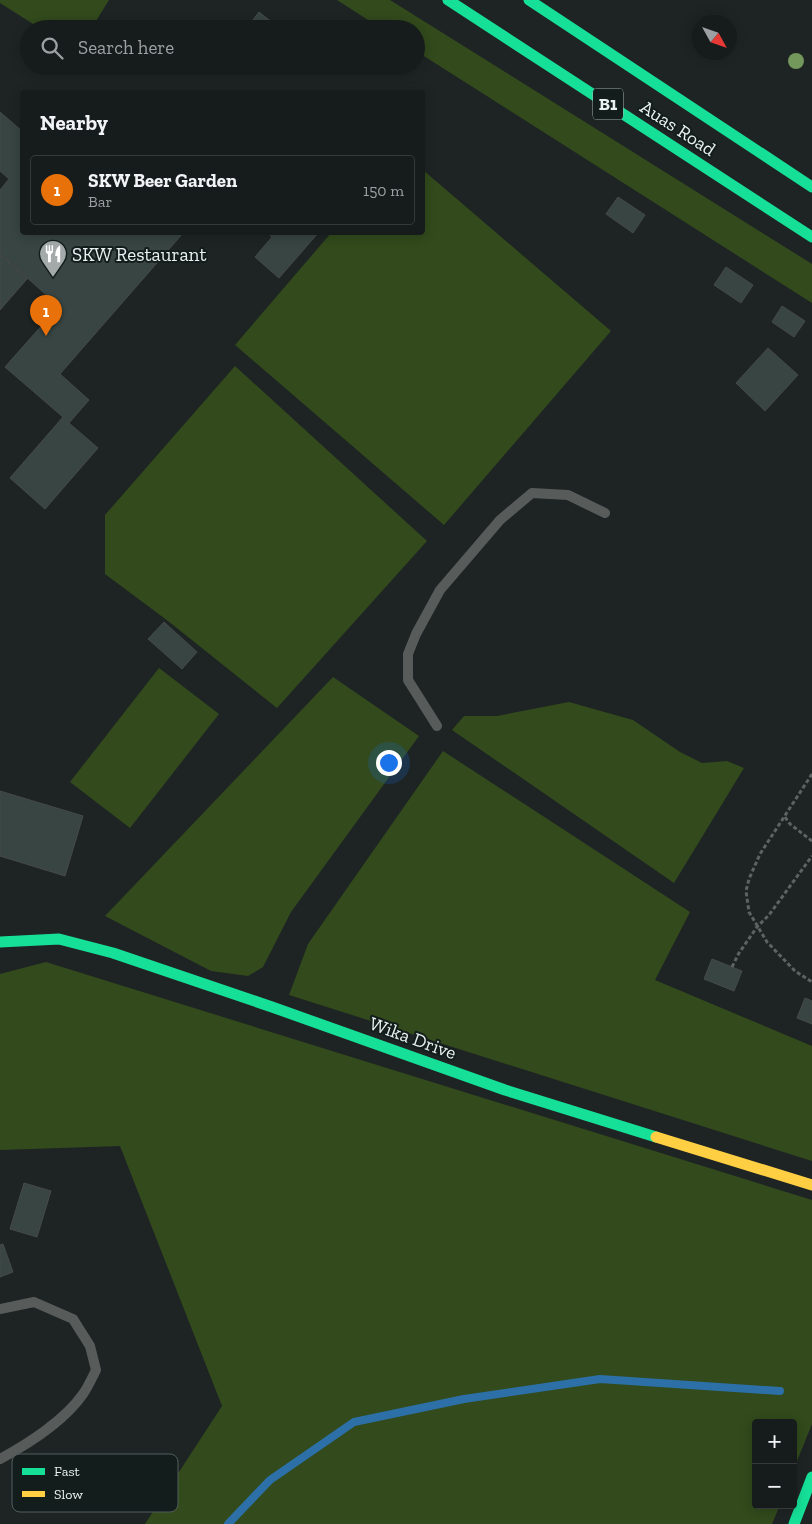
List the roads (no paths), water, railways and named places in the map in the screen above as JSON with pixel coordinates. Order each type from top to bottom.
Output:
[{"type":"street","name":"Auas Road","points":[[448,0],[812,237]]},
{"type":"street","name":"Auas Road","points":[[529,0],[812,187]]},
{"type":"street","name":"Wika Drive","points":[[6,942],[59,939],[113,954],[272,1007],[505,1090],[812,1185]]},
{"type":"street","points":[[794,1524],[812,1477]]},
{"type":"lane","points":[[438,726],[408,680],[408,654],[416,634],[440,590],[500,520],[532,494],[568,495],[605,513]]},
{"type":"lane","points":[[0,938],[6,942]]},
{"type":"lane","points":[[0,1310],[34,1302],[73,1319],[90,1346],[96,1370],[83,1394],[56,1423],[0,1459]]},
{"type":"waterway","points":[[228,1524],[270,1480],[354,1422],[464,1399],[600,1379],[780,1391]]},
{"type":"place","name":"SKW Restaurant","points":[[53,278]]},
{"type":"place","name":"SKW Beer Garden","points":[[46,336]]}]
